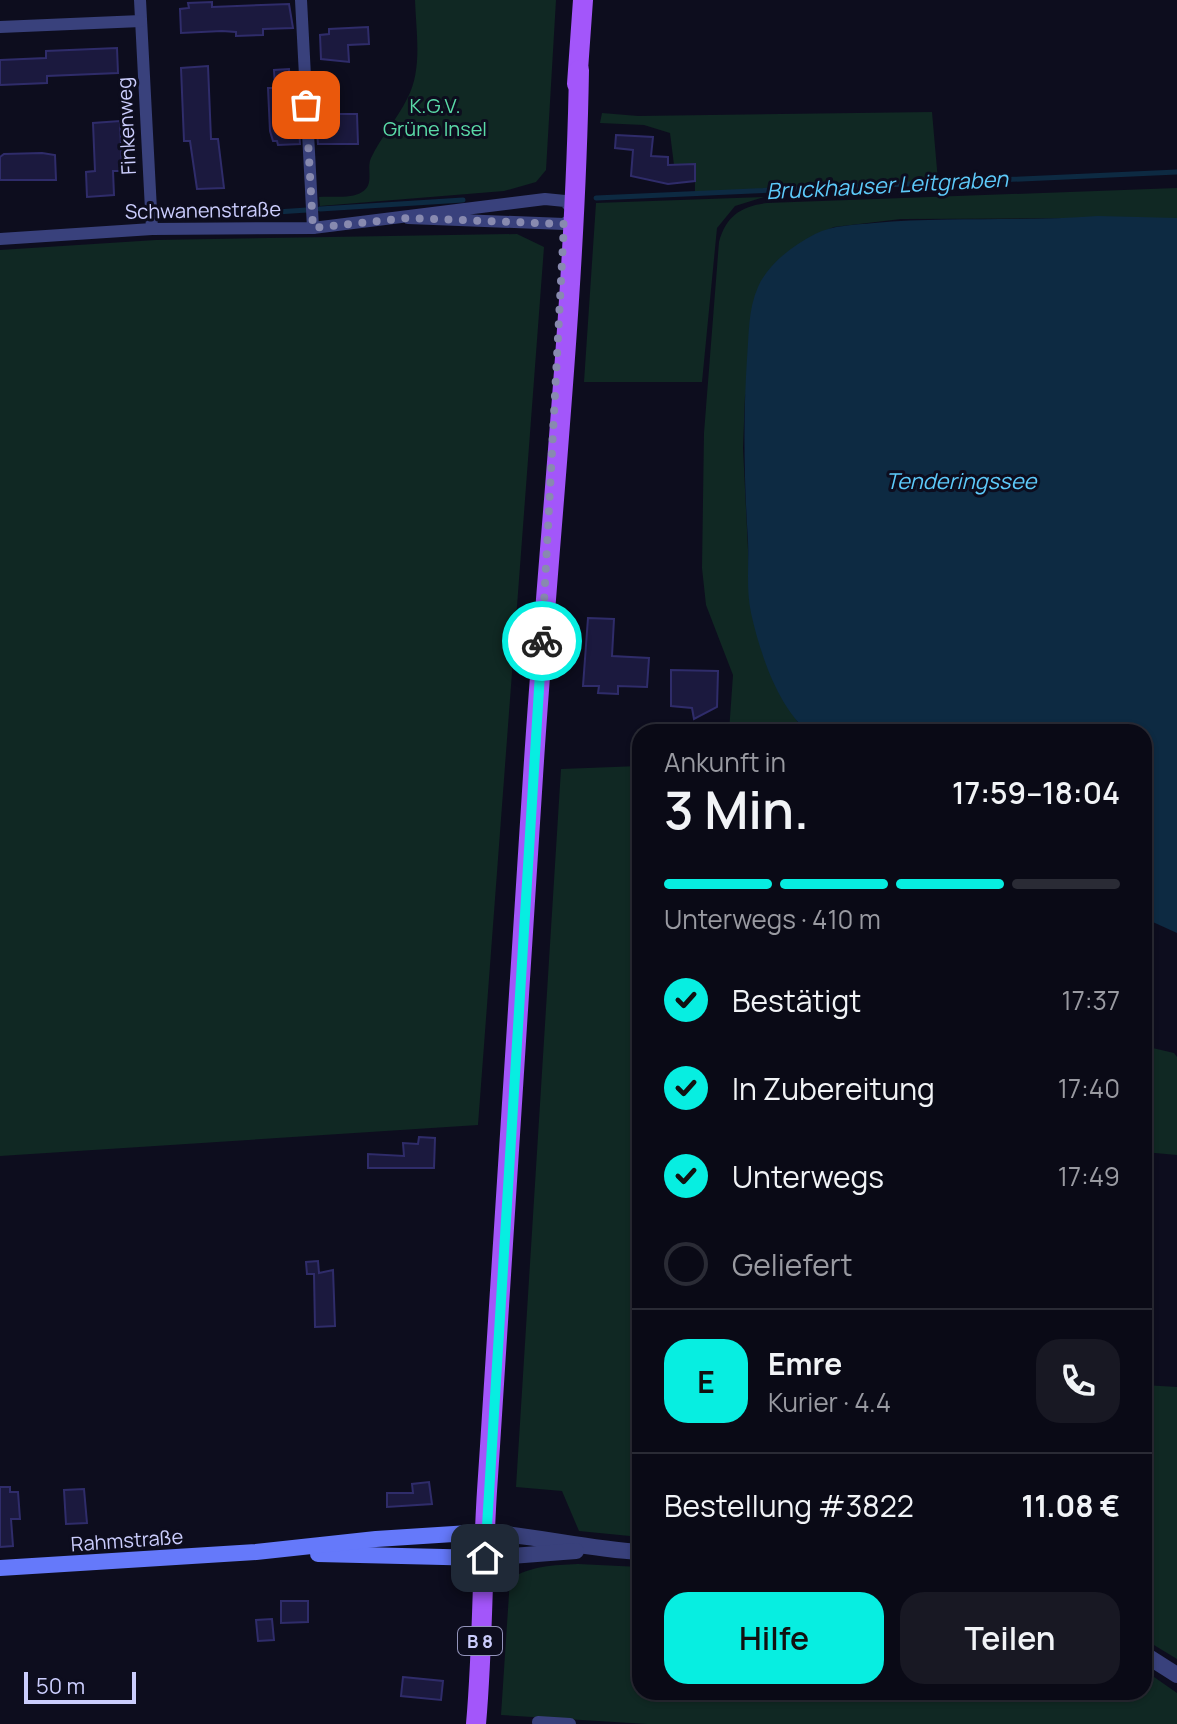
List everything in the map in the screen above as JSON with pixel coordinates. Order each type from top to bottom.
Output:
[{"type":"main road","name":"B 8","points":[[476,1724],[485,1532],[552,504],[567,362],[568,213],[583,0]]},
{"type":"main road","name":"Rahmstraße","points":[[0,1568],[256,1552],[376,1539],[485,1532]]},
{"type":"main road","name":"Rahmstraße","points":[[256,1552],[485,1558]]},
{"type":"street","name":"Finkenweg","points":[[140,0],[152,229]]},
{"type":"street","points":[[301,0],[313,228]]},
{"type":"street","points":[[0,27],[141,21]]},
{"type":"street","name":"Schwanenstraße","points":[[0,239],[152,229],[313,228],[545,199],[568,213]]},
{"type":"street","name":"Schwanenstraße","points":[[408,218],[568,213]]},
{"type":"street","points":[[485,1532],[527,1535],[590,1549]]},
{"type":"street","points":[[485,1558],[590,1549],[632,1552]]},
{"type":"street","points":[[1152,1659],[1177,1675]]},
{"type":"street","points":[[538,1722],[570,1724]]},
{"type":"green space","name":"K.G.V. Grüne Insel","points":[[415,0],[556,0],[546,170],[536,182],[504,191],[320,206],[319,197],[353,196],[368,185],[371,158],[412,88],[417,51]]},
{"type":"green space","points":[[932,112],[938,181],[695,192],[695,165],[674,165],[670,133],[644,125],[600,123],[602,113],[638,116]]},
{"type":"green space","points":[[1177,188],[1177,218],[901,219],[834,227],[814,235],[745,396],[743,448],[751,610],[768,668],[798,723],[730,724],[733,675],[706,605],[702,568],[704,433],[719,242],[726,225],[736,214],[767,203]]},
{"type":"green space","points":[[764,197],[735,206],[717,228],[702,382],[584,382],[596,203]]},
{"type":"green space","points":[[517,234],[544,247],[478,1125],[0,1156],[0,250],[156,240]]},
{"type":"green space","points":[[632,766],[632,1536],[579,1531],[562,1491],[516,1487],[561,769]]},
{"type":"green space","points":[[1152,1048],[1174,1053],[1177,1057],[1177,1155],[1152,1153]]},
{"type":"green space","points":[[1152,1385],[1177,1387],[1177,1659],[1152,1644]]},
{"type":"green space","points":[[551,1566],[632,1567],[632,1700],[1152,1700],[1152,1676],[1177,1693],[1177,1724],[647,1724],[501,1715],[510,1579]]},
{"type":"water","name":"Tenderingssee","points":[[1098,216],[1177,218],[1177,933],[1152,922],[1152,724],[800,724],[787,708],[771,677],[749,604],[744,450],[749,331],[755,295],[774,263],[815,234],[844,226],[930,220]]},
{"type":"building","points":[[212,2],[212,7],[289,4],[293,28],[263,29],[263,35],[236,36],[236,32],[222,31],[181,33],[180,9],[189,8],[188,3]]},
{"type":"building","points":[[368,27],[369,44],[348,45],[349,62],[321,59],[320,35],[329,34],[329,29]]},
{"type":"building","points":[[117,48],[118,73],[47,76],[47,83],[0,85],[0,60],[46,58],[46,51]]},
{"type":"building","points":[[208,66],[211,139],[218,139],[224,188],[197,189],[190,141],[184,141],[181,68]]},
{"type":"building","points":[[289,69],[290,87],[297,94],[300,144],[278,145],[270,131],[268,88],[275,88],[274,70]]},
{"type":"building","points":[[329,114],[357,114],[358,144],[318,144],[316,120],[329,119]]},
{"type":"building","points":[[120,121],[122,171],[113,171],[114,195],[87,197],[86,172],[95,171],[93,123]]},
{"type":"building","points":[[616,135],[653,137],[651,156],[668,157],[668,165],[695,164],[695,181],[668,184],[631,176],[633,150],[615,148]]},
{"type":"building","points":[[4,154],[55,155],[56,180],[0,180],[0,157]]},
{"type":"building","points":[[588,618],[614,619],[612,656],[649,658],[647,687],[618,686],[618,694],[598,693],[599,686],[583,686]]},
{"type":"building","points":[[671,670],[718,671],[717,707],[694,719],[692,708],[671,706]]},
{"type":"building","points":[[419,1137],[435,1138],[434,1168],[368,1168],[368,1154],[404,1156],[403,1143],[418,1144]]},
{"type":"building","points":[[318,1261],[319,1273],[333,1270],[335,1326],[315,1327],[314,1274],[307,1274],[306,1262]]},
{"type":"building","points":[[429,1482],[432,1504],[387,1507],[387,1493],[413,1493],[412,1484]]},
{"type":"building","points":[[0,1487],[10,1487],[10,1492],[18,1492],[20,1519],[11,1519],[13,1546],[0,1547]]},
{"type":"building","points":[[84,1489],[87,1523],[66,1524],[64,1490]]},
{"type":"building","points":[[281,1601],[308,1601],[308,1622],[281,1623]]},
{"type":"building","points":[[272,1619],[274,1640],[258,1641],[256,1620]]},
{"type":"building","points":[[403,1677],[443,1681],[441,1700],[401,1696]]},
{"type":"waterway","name":"Bruckhauser Leitgraben","points":[[596,198],[1177,172]]},
{"type":"waterway","name":"Bruckhauser Leitgraben","points":[[320,209],[463,200]]},
{"type":"waterway","name":"Bruckhauser Leitgraben","points":[[277,212],[307,210]]},
{"type":"waterway","name":"Bruckhauser Leitgraben","points":[[222,214],[262,212]]},
{"type":"way so far","points":[[306,105],[313,228],[408,218],[564,224],[555,366],[552,504],[542,641]]},
{"type":"route","points":[[485,1558],[542,641]]}]
